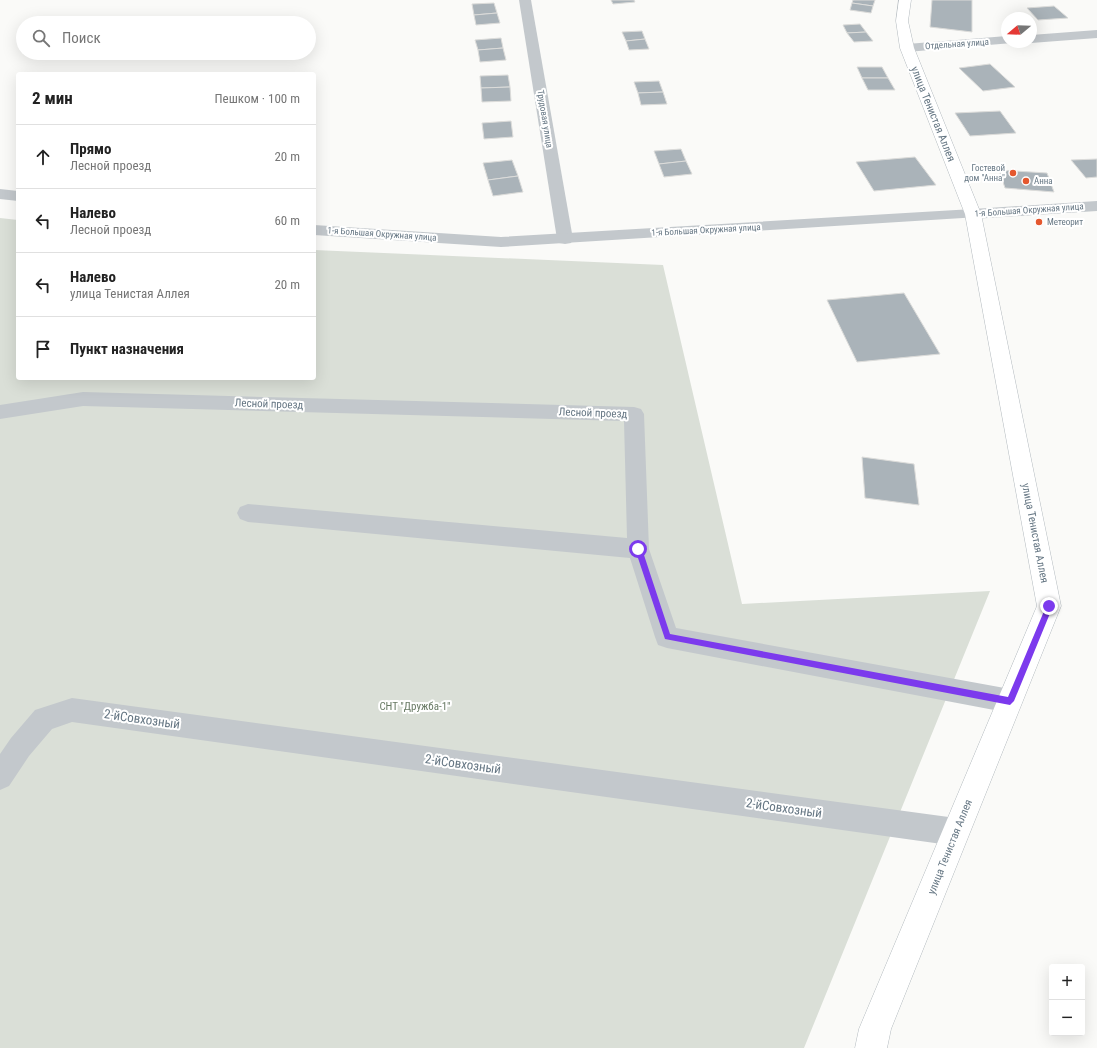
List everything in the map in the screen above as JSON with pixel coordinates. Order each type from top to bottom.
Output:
[{"type":"main road","name":"улица Тенистая Аллея","points":[[871,1048],[875,1029],[1049,606],[973,214],[907,48],[902,21],[905,0]]},
{"type":"street","name":"Трудовая улица","points":[[525,0],[565,239]]},
{"type":"street","points":[[1037,39],[1097,34]]},
{"type":"street","name":"Отдельная улица","points":[[907,48],[1001,40]]},
{"type":"street","points":[[0,194],[16,196]]},
{"type":"street","name":"1-я Большая Окружная улица","points":[[316,230],[501,242],[1097,206]]},
{"type":"street","name":"Лесной проезд","points":[[0,412],[83,399],[634,414],[638,549],[667,637],[1010,701]]},
{"type":"street","points":[[248,513],[638,549]]},
{"type":"street","name":"2-йСовхозный","points":[[0,777],[20,748],[44,718],[72,710],[956,832]]},
{"type":"green space","name":"СНТ \"Дружба-1\"","points":[[0,218],[16,220],[16,380],[316,380],[316,250],[663,265],[742,604],[990,591],[804,1048],[0,1048]]},
{"type":"building","points":[[611,0],[634,0],[635,2],[613,4]]},
{"type":"building","points":[[853,0],[875,0],[873,6],[852,3]]},
{"type":"building","points":[[932,0],[972,0],[972,32],[930,27]]},
{"type":"building","points":[[494,3],[497,13],[474,15],[472,4]]},
{"type":"building","points":[[852,3],[873,6],[871,13],[850,10]]},
{"type":"building","points":[[1054,6],[1068,18],[1038,20],[1037,12],[1031,12],[1027,8]]},
{"type":"building","points":[[497,13],[500,23],[476,25],[474,15]]},
{"type":"building","points":[[860,24],[866,32],[847,33],[843,25]]},
{"type":"building","points":[[642,31],[645,39],[626,41],[622,32]]},
{"type":"building","points":[[866,32],[873,41],[854,42],[847,33]]},
{"type":"building","points":[[501,38],[503,48],[478,50],[475,40]]},
{"type":"building","points":[[645,39],[649,49],[629,50],[626,41]]},
{"type":"building","points":[[503,48],[506,60],[480,62],[478,50]]},
{"type":"building","points":[[990,64],[1015,87],[983,91],[959,68]]},
{"type":"building","points":[[857,67],[882,67],[888,78],[862,78]]},
{"type":"building","points":[[508,75],[510,87],[481,88],[480,76]]},
{"type":"building","points":[[862,78],[888,78],[895,90],[868,90]]},
{"type":"building","points":[[659,81],[663,92],[638,93],[634,82]]},
{"type":"building","points":[[510,87],[511,101],[482,102],[481,88]]},
{"type":"building","points":[[663,92],[667,104],[641,105],[638,93]]},
{"type":"building","points":[[1000,111],[1016,133],[970,136],[955,113]]},
{"type":"building","points":[[511,121],[513,137],[484,139],[482,123]]},
{"type":"building","points":[[681,149],[686,161],[659,164],[654,151]]},
{"type":"building","points":[[915,157],[936,185],[874,191],[856,162]]},
{"type":"building","points":[[1097,159],[1097,177],[1086,178],[1071,160]]},
{"type":"building","points":[[512,160],[518,176],[488,180],[483,163]]},
{"type":"building","points":[[686,161],[692,174],[664,177],[659,164]]},
{"type":"building","name":"Анна","points":[[999,170],[1047,173],[1054,192],[1005,188]]},
{"type":"building","points":[[518,176],[523,192],[493,196],[488,180]]},
{"type":"building","points":[[904,293],[940,354],[857,362],[827,300]]},
{"type":"building","points":[[862,457],[914,464],[919,505],[865,498]]},
{"type":"place","name":"Гостевой дом \"Анна\"","points":[[1013,173]]},
{"type":"place","name":"Анна","points":[[1026,181]]},
{"type":"place","name":"Метеорит","points":[[1039,222]]},
{"type":"route","points":[[638,549],[667,637],[1010,701],[1049,606]]}]
